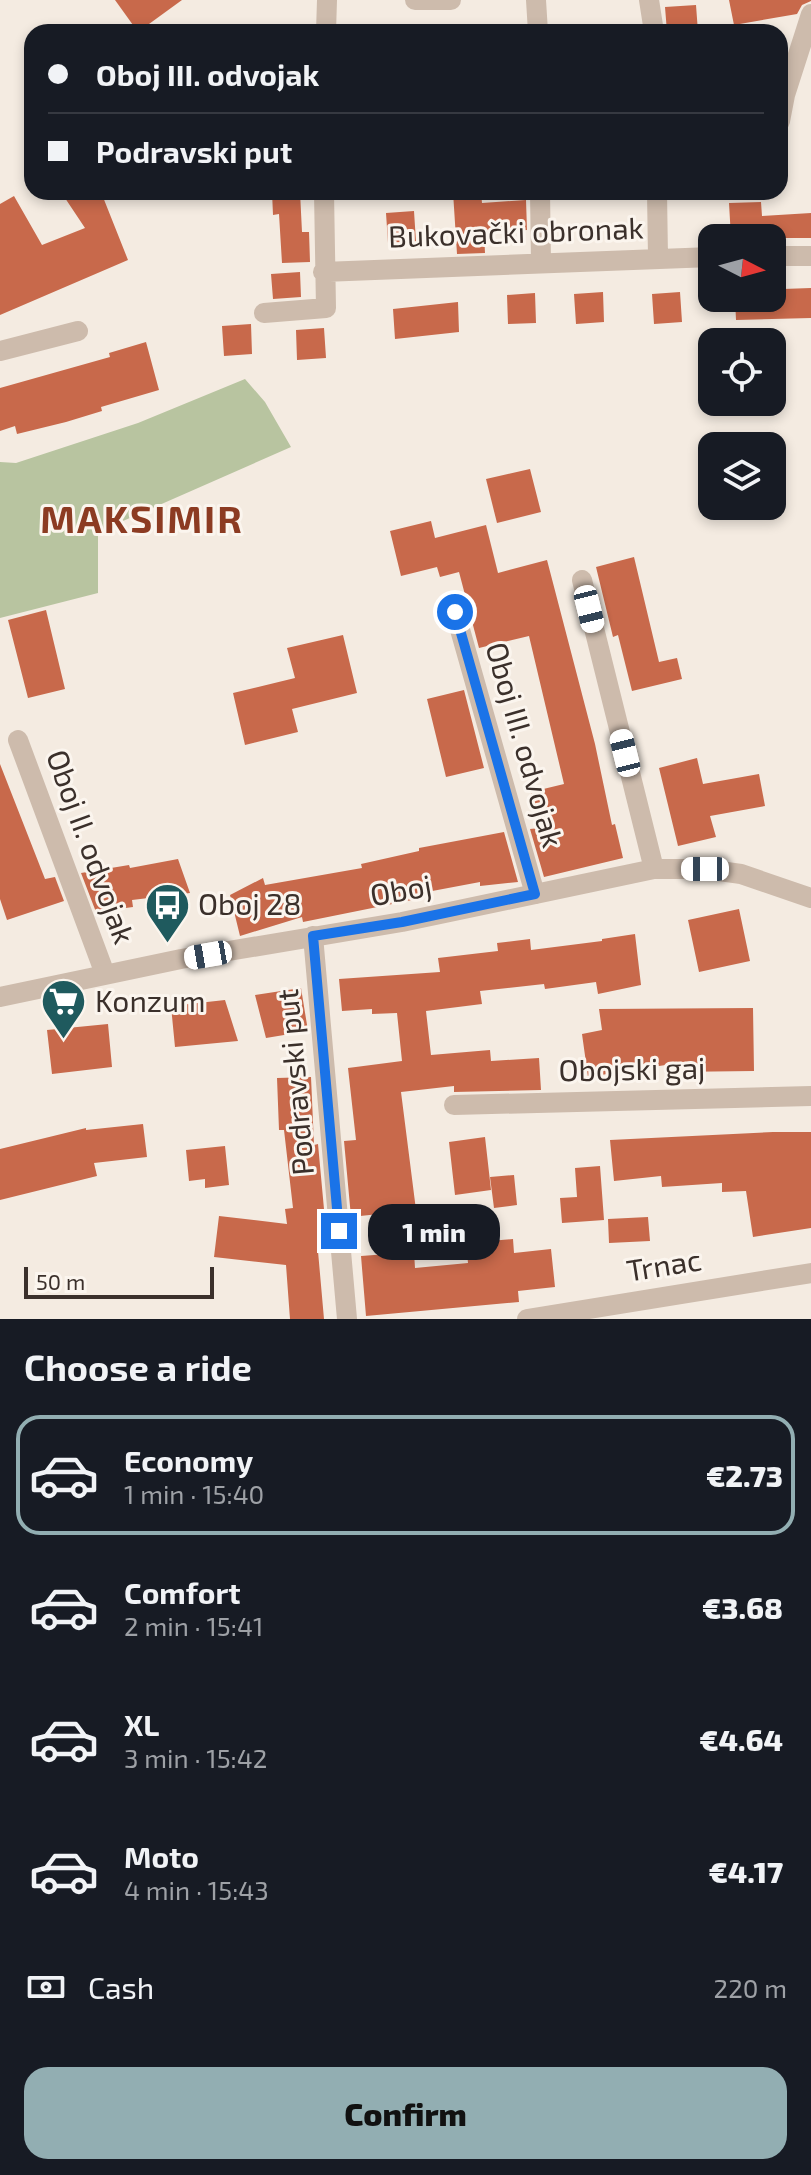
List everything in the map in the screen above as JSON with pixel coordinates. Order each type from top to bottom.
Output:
[{"type":"street","points":[[326,24],[327,0]]},
{"type":"street","points":[[415,0],[451,0]]},
{"type":"street","points":[[536,0],[538,24]]},
{"type":"street","points":[[649,0],[653,24]]},
{"type":"street","points":[[788,86],[811,14]]},
{"type":"street","points":[[264,313],[326,308],[324,200]]},
{"type":"street","points":[[540,200],[541,262]]},
{"type":"street","points":[[657,200],[658,257]]},
{"type":"street","points":[[786,256],[811,256]]},
{"type":"street","name":"Bukovački obronak","points":[[323,272],[698,257]]},
{"type":"street","points":[[0,351],[78,331]]},
{"type":"street","points":[[582,580],[654,869]]},
{"type":"street","name":"Oboj III. odvojak","points":[[455,612],[535,894]]},
{"type":"street","name":"Oboj II. odvojak","points":[[18,740],[105,974]]},
{"type":"street","name":"Oboj","points":[[0,997],[105,974],[402,922],[654,869],[705,869],[741,874],[811,898]]},
{"type":"street","name":"Podravski put","points":[[313,936],[347,1319]]},
{"type":"street","name":"Obojski gaj","points":[[454,1105],[811,1096]]},
{"type":"street","name":"Trnac","points":[[527,1319],[811,1273]]},
{"type":"green space","points":[[245,379],[265,402],[291,447],[98,532],[98,593],[0,618],[0,462],[16,463],[138,423]]},
{"type":"building","points":[[115,0],[182,0],[149,24],[132,24]]},
{"type":"building","points":[[729,0],[811,0],[802,5],[797,14],[734,24]]},
{"type":"building","points":[[696,5],[697,24],[666,24],[665,7]]},
{"type":"building","points":[[14,196],[42,245],[85,228],[66,200],[104,200],[128,260],[0,315],[0,204]]},
{"type":"building","points":[[272,200],[300,200],[302,232],[309,232],[310,262],[282,263],[279,214],[273,215]]},
{"type":"building","points":[[454,200],[482,200],[482,203],[526,200],[527,230],[484,233],[485,253],[457,254]]},
{"type":"building","points":[[761,202],[762,216],[811,213],[811,238],[786,238],[786,224],[730,224],[729,203]]},
{"type":"building","points":[[414,211],[416,242],[388,243],[386,213]]},
{"type":"building","points":[[300,272],[301,297],[273,299],[271,274]]},
{"type":"building","points":[[811,288],[811,318],[736,320],[736,312],[786,312],[786,289]]},
{"type":"building","points":[[603,292],[604,322],[576,324],[574,294]]},
{"type":"building","points":[[680,292],[682,322],[654,324],[652,294]]},
{"type":"building","points":[[535,293],[536,323],[508,324],[507,295]]},
{"type":"building","points":[[458,302],[459,332],[395,339],[393,309]]},
{"type":"building","points":[[251,324],[252,354],[224,356],[222,326]]},
{"type":"building","points":[[324,328],[326,358],[297,360],[296,330]]},
{"type":"building","points":[[146,342],[159,390],[101,407],[102,411],[66,422],[17,434],[15,426],[0,431],[0,388],[110,357],[109,353]]},
{"type":"building","points":[[530,469],[541,512],[497,523],[486,479]]},
{"type":"building","points":[[431,521],[435,538],[486,525],[498,573],[547,560],[595,744],[612,825],[615,824],[623,858],[544,877],[530,829],[540,828],[531,792],[564,784],[529,636],[479,648],[459,572],[440,577],[437,567],[401,576],[390,531]]},
{"type":"building","points":[[634,557],[659,662],[677,658],[682,679],[632,691],[618,635],[613,637],[596,567]]},
{"type":"building","points":[[46,610],[65,689],[28,698],[8,620]]},
{"type":"building","points":[[343,635],[357,693],[292,709],[298,732],[245,745],[233,693],[295,678],[287,648]]},
{"type":"building","points":[[464,690],[484,768],[446,777],[427,699]]},
{"type":"building","points":[[697,758],[703,784],[759,774],[765,806],[710,816],[716,837],[678,846],[659,768]]},
{"type":"building","points":[[0,764],[45,879],[55,877],[64,901],[7,920],[0,899]]},
{"type":"building","points":[[504,832],[518,882],[480,886],[480,882],[411,895],[412,900],[303,922],[302,917],[240,936],[230,895],[263,878],[265,885],[362,868],[361,864],[419,851],[419,848]]},
{"type":"building","points":[[178,859],[190,893],[132,900],[133,907],[96,912],[81,873],[129,865],[130,868]]},
{"type":"building","points":[[739,909],[750,961],[699,972],[688,920]]},
{"type":"building","points":[[635,934],[641,985],[598,994],[596,982],[545,989],[544,984],[480,991],[482,1004],[426,1011],[431,1055],[490,1050],[491,1061],[539,1058],[541,1090],[454,1092],[454,1086],[401,1092],[416,1210],[351,1217],[344,1141],[356,1140],[348,1068],[402,1061],[397,1013],[372,1014],[372,1009],[342,1011],[339,979],[440,972],[438,958],[498,951],[497,943],[530,939],[531,950]]},
{"type":"building","points":[[301,988],[308,1031],[266,1038],[255,995]]},
{"type":"building","points":[[225,1000],[238,1041],[175,1047],[171,1006]]},
{"type":"building","points":[[753,1008],[754,1071],[672,1072],[672,1064],[588,1077],[582,1034],[602,1030],[599,1009]]},
{"type":"building","points":[[108,1024],[112,1067],[52,1074],[47,1030]]},
{"type":"building","points":[[311,1077],[314,1145],[318,1144],[325,1220],[322,1221],[325,1239],[317,1240],[324,1319],[290,1319],[286,1265],[214,1257],[219,1216],[287,1224],[285,1209],[293,1208],[284,1130],[279,1130],[277,1078]]},
{"type":"building","points":[[143,1124],[147,1157],[94,1163],[97,1176],[0,1200],[0,1149],[86,1128]]},
{"type":"building","points":[[811,1132],[811,1228],[753,1237],[746,1191],[722,1192],[722,1183],[662,1187],[661,1176],[614,1181],[610,1140]]},
{"type":"building","points":[[485,1137],[491,1190],[455,1195],[449,1142]]},
{"type":"building","points":[[225,1146],[229,1185],[205,1188],[205,1179],[189,1181],[186,1150]]},
{"type":"building","points":[[600,1166],[604,1220],[562,1223],[560,1198],[577,1197],[575,1168]]},
{"type":"building","points":[[514,1175],[517,1205],[494,1208],[490,1177]]},
{"type":"building","points":[[648,1217],[650,1241],[609,1243],[608,1219]]},
{"type":"building","points":[[513,1239],[514,1253],[551,1249],[555,1287],[518,1291],[519,1302],[366,1316],[361,1256],[414,1252],[415,1268],[468,1263],[466,1243]]},
{"type":"place","name":"Oboj 28","points":[[167,944]]},
{"type":"place","name":"Konzum","points":[[64,1041]]},
{"type":"district","name":"MAKSIMIR","points":[[142,520]]},
{"type":"route","points":[[339,1231],[313,936],[402,922],[535,894],[455,612]]}]
